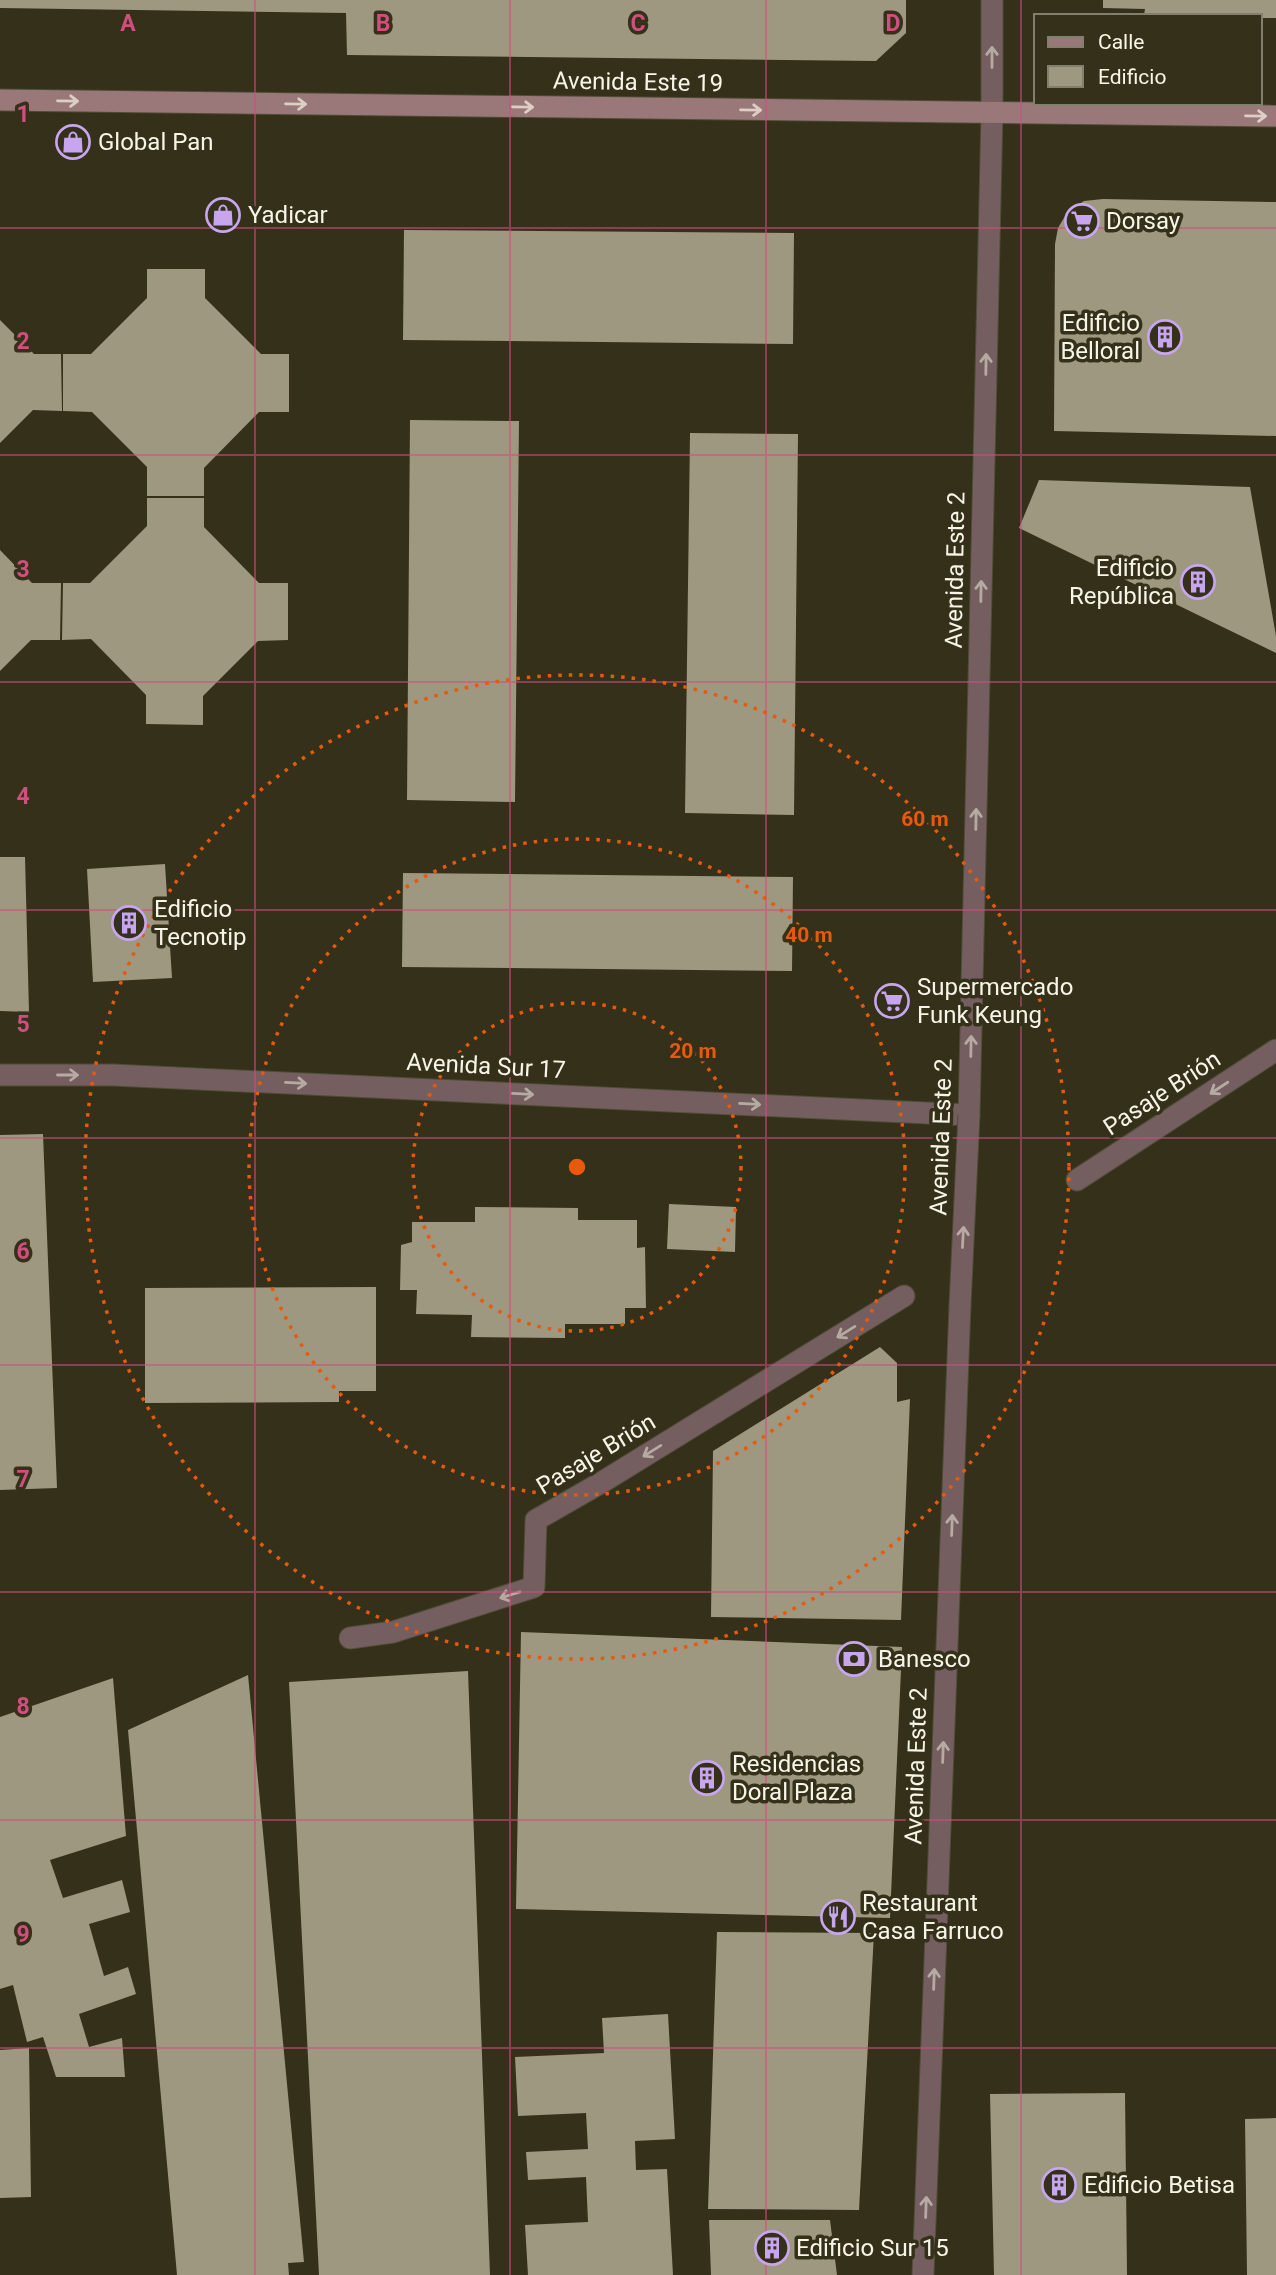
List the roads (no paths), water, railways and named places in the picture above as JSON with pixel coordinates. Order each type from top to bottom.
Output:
[{"type":"main road","name":"Avenida Este 19","points":[[0,100],[1276,116]]},
{"type":"street","name":"Avenida Este 2","points":[[923,2275],[969,1115],[992,113],[992,0]]},
{"type":"street","name":"Pasaje Brión","points":[[1077,1180],[1276,1050]]},
{"type":"street","name":"Avenida Sur 17","points":[[0,1075],[113,1074],[969,1115]]},
{"type":"street","name":"Pasaje Brión","points":[[350,1638],[393,1632],[534,1587],[536,1520],[904,1296]]},
{"type":"place","name":"Global Pan","points":[[73,142]]},
{"type":"place","name":"Yadicar","points":[[223,215]]},
{"type":"place","name":"Dorsay","points":[[1082,221]]},
{"type":"place","name":"Edificio Belloral","points":[[1165,337]]},
{"type":"place","name":"Edificio República","points":[[1198,582]]},
{"type":"place","name":"Edificio Tecnotip","points":[[129,923]]},
{"type":"place","name":"Supermercado Funk Keung","points":[[892,1001]]},
{"type":"place","name":"Banesco","points":[[854,1659]]},
{"type":"place","name":"Residencias Doral Plaza","points":[[707,1778]]},
{"type":"place","name":"Restaurant Casa Farruco","points":[[838,1917]]},
{"type":"place","name":"Edificio Betisa","points":[[1059,2185]]},
{"type":"place","name":"Edificio Sur 15","points":[[772,2248]]}]
